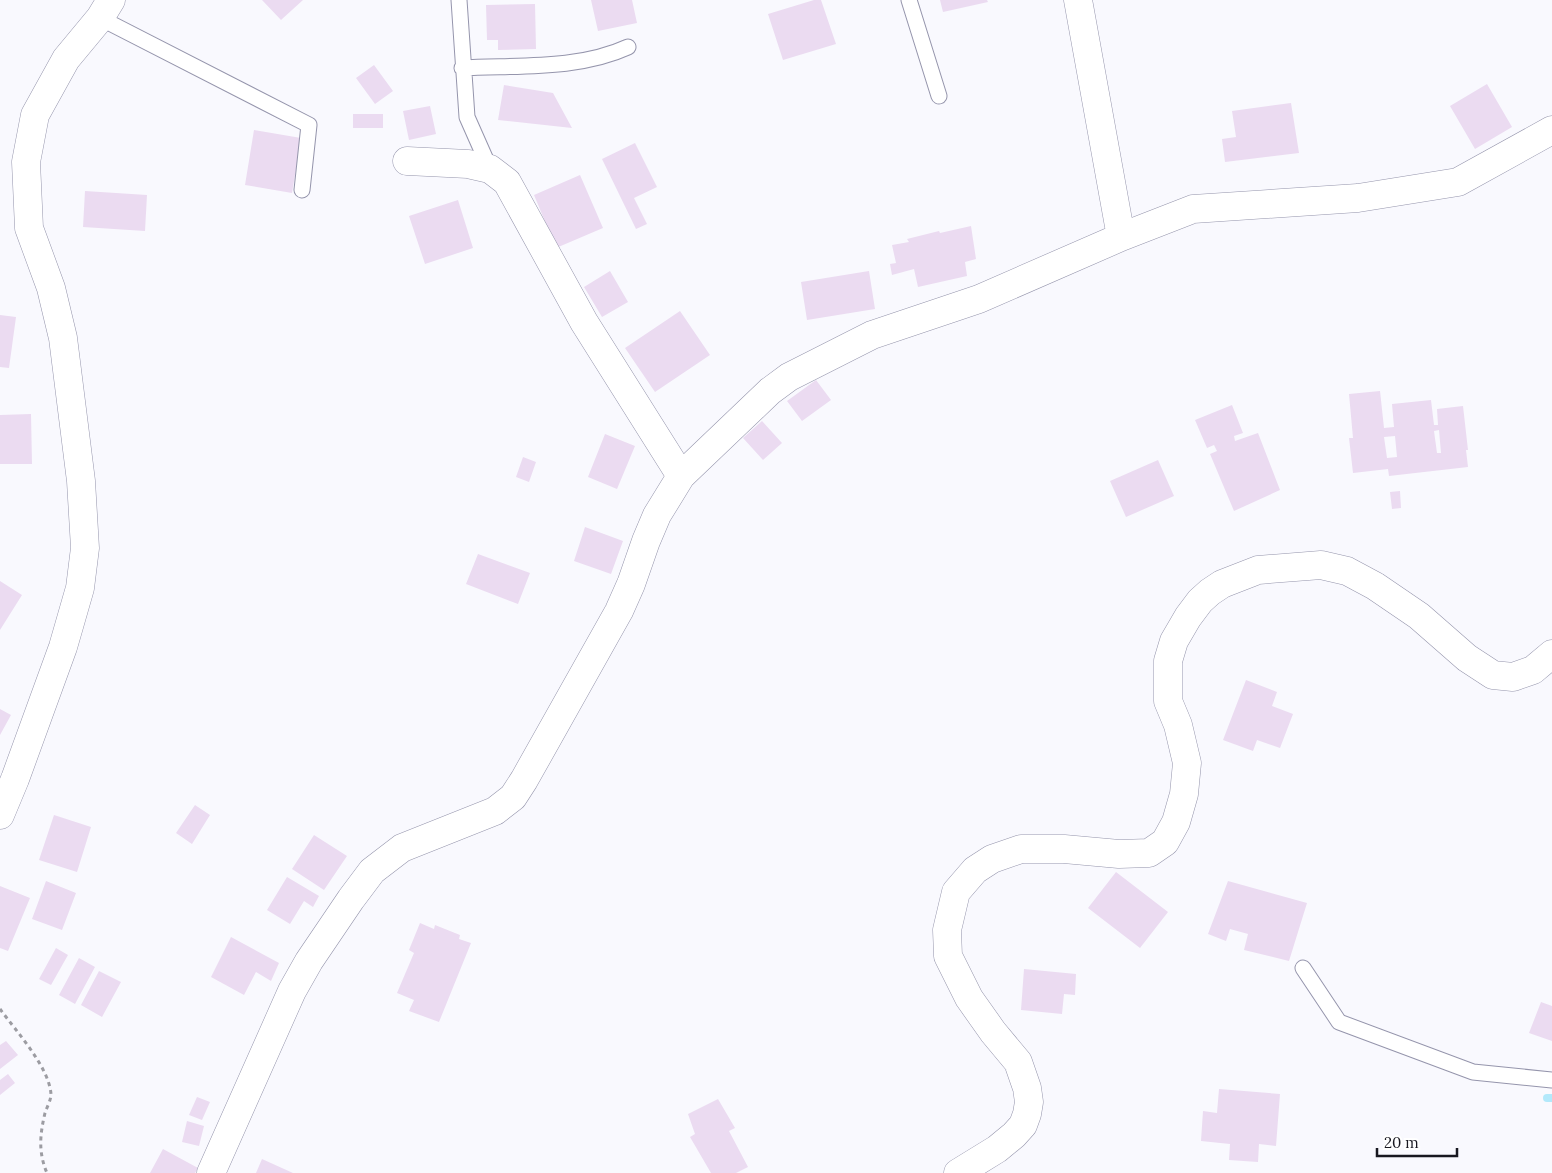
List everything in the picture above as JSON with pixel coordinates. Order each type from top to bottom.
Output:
[{"type":"street","points":[[1078,0],[1121,236]]},
{"type":"street","points":[[0,815],[15,779],[62,647],[80,588],[85,548],[81,481],[63,338],[52,288],[29,228],[26,162],[34,115],[66,59],[106,9]]},
{"type":"street","points":[[211,1173],[292,991],[309,961],[351,899],[372,871],[402,848],[495,811],[513,797],[619,611],[657,516],[681,476],[770,391],[789,377],[872,335],[979,299],[1121,236],[1193,209],[1358,198],[1458,182],[1552,130]]},
{"type":"street","points":[[407,161],[468,164],[490,169],[506,182],[584,322],[681,476]]},
{"type":"street","points":[[958,1173],[997,1149],[1014,1135],[1023,1125],[1029,1102],[1027,1088],[1018,1062],[993,1032],[969,998],[948,956],[947,930],[956,892],[975,870],[992,859],[1022,848],[1064,849],[1119,854],[1149,853],[1165,842],[1176,822],[1184,794],[1187,763],[1178,725],[1168,701],[1168,661],[1174,641],[1188,616],[1210,592],[1222,584],[1258,570],[1321,565],[1347,571],[1375,586],[1419,616],[1467,658],[1493,675],[1513,677],[1534,670],[1552,654]]},
{"type":"lane","points":[[458,0],[467,118],[490,169]]},
{"type":"lane","points":[[909,0],[939,96]]},
{"type":"lane","points":[[106,9],[309,125],[302,190]]},
{"type":"lane","points":[[462,68],[587,60],[609,56],[628,47]]},
{"type":"lane","points":[[1303,968],[1339,1022],[1473,1072],[1552,1080]]},
{"type":"path","points":[[0,1009],[36,1057],[46,1077],[51,1095],[40,1142],[41,1160],[47,1173]]},
{"type":"building","points":[[262,0],[303,0],[281,20]]},
{"type":"building","points":[[591,0],[632,0],[637,23],[598,31]]},
{"type":"building","points":[[814,0],[821,0],[836,44],[783,60],[768,14]]},
{"type":"building","points":[[940,0],[987,0],[988,2],[943,12]]},
{"type":"building","points":[[535,4],[536,49],[498,50],[498,40],[487,40],[486,5]]},
{"type":"building","points":[[374,65],[393,91],[375,104],[356,78]]},
{"type":"building","points":[[1487,84],[1512,127],[1475,149],[1450,106]]},
{"type":"building","points":[[504,85],[553,93],[572,128],[498,120]]},
{"type":"building","points":[[1291,103],[1299,153],[1225,162],[1222,139],[1236,137],[1232,111]]},
{"type":"building","points":[[430,106],[436,134],[409,140],[403,111]]},
{"type":"building","points":[[353,114],[383,114],[383,128],[353,128]]},
{"type":"building","points":[[254,130],[301,138],[292,193],[245,185]]},
{"type":"building","points":[[635,143],[657,187],[634,198],[647,224],[636,229],[602,159]]},
{"type":"building","points":[[580,175],[603,228],[556,248],[534,195]]},
{"type":"building","points":[[85,191],[147,195],[145,231],[83,227]]},
{"type":"building","points":[[458,200],[473,248],[425,264],[409,216]]},
{"type":"building","points":[[971,226],[976,259],[965,262],[967,276],[918,287],[914,269],[892,275],[890,264],[896,263],[892,245],[909,242],[907,239],[939,231],[940,233]]},
{"type":"building","points":[[610,271],[628,302],[602,317],[584,287]]},
{"type":"building","points":[[869,271],[875,309],[807,320],[801,282]]},
{"type":"building","points":[[680,311],[710,355],[655,392],[625,348]]},
{"type":"building","points":[[0,315],[16,317],[9,368],[0,367]]},
{"type":"building","points":[[816,380],[831,400],[802,421],[787,401]]},
{"type":"building","points":[[1380,391],[1384,428],[1394,427],[1392,404],[1431,400],[1434,425],[1438,425],[1437,409],[1463,406],[1468,467],[1389,476],[1388,469],[1353,473],[1349,438],[1353,438],[1349,394]],"holes":[[[1439,430],[1441,453],[1437,453],[1434,431]],[[1395,436],[1397,457],[1387,458],[1384,437]]]},
{"type":"building","points":[[1232,405],[1243,433],[1234,436],[1235,441],[1258,433],[1280,490],[1234,511],[1210,454],[1217,451],[1214,445],[1207,448],[1195,420]]},
{"type":"building","points":[[31,414],[32,464],[0,464],[0,415]]},
{"type":"building","points":[[762,421],[782,443],[763,460],[743,438]]},
{"type":"building","points":[[605,434],[635,446],[617,489],[588,477]]},
{"type":"building","points":[[523,457],[536,462],[529,482],[516,477]]},
{"type":"building","points":[[1158,460],[1174,496],[1126,517],[1110,481]]},
{"type":"building","points":[[1400,491],[1401,508],[1392,509],[1390,492]]},
{"type":"building","points":[[585,527],[623,541],[611,574],[574,561]]},
{"type":"building","points":[[478,554],[530,573],[518,604],[466,584]]},
{"type":"building","points":[[0,581],[22,595],[0,630]]},
{"type":"building","points":[[1246,680],[1277,692],[1272,706],[1293,714],[1280,748],[1257,740],[1253,751],[1223,740]]},
{"type":"building","points":[[0,709],[11,715],[0,735]]},
{"type":"building","points":[[195,805],[210,815],[192,844],[176,833]]},
{"type":"building","points":[[54,815],[91,827],[77,872],[39,860]]},
{"type":"building","points":[[314,835],[347,856],[324,890],[292,869]]},
{"type":"building","points":[[1116,872],[1168,912],[1140,948],[1088,908]]},
{"type":"building","points":[[287,877],[319,896],[313,907],[304,901],[290,924],[267,910]]},
{"type":"building","points":[[46,881],[76,893],[62,930],[32,919]]},
{"type":"building","points":[[1228,881],[1307,903],[1289,961],[1244,950],[1248,934],[1230,929],[1226,941],[1208,934]]},
{"type":"building","points":[[0,886],[30,898],[8,951],[0,948]]},
{"type":"building","points":[[420,923],[434,929],[435,925],[460,935],[459,939],[471,943],[439,1022],[409,1011],[414,1000],[397,993],[414,953],[409,950]]},
{"type":"building","points":[[231,937],[279,963],[271,981],[256,972],[244,995],[211,977]]},
{"type":"building","points":[[56,948],[68,955],[51,985],[39,979]]},
{"type":"building","points":[[79,958],[95,967],[75,1004],[59,995]]},
{"type":"building","points":[[1024,969],[1076,974],[1075,995],[1064,994],[1062,1014],[1021,1010]]},
{"type":"building","points":[[99,971],[121,982],[102,1017],[81,1005]]},
{"type":"building","points":[[1541,1002],[1552,1006],[1552,1041],[1529,1033]]},
{"type":"building","points":[[6,1041],[18,1055],[0,1069],[0,1045]]},
{"type":"building","points":[[8,1074],[15,1083],[0,1095],[0,1080]]},
{"type":"building","points":[[1219,1089],[1280,1094],[1276,1146],[1259,1144],[1258,1162],[1229,1160],[1230,1144],[1201,1141],[1203,1111],[1217,1113]]},
{"type":"building","points":[[197,1097],[210,1102],[202,1120],[189,1115]]},
{"type":"building","points":[[718,1099],[735,1128],[729,1131],[748,1167],[736,1173],[711,1173],[690,1137],[695,1134],[688,1114]]},
{"type":"building","points":[[187,1121],[204,1126],[199,1146],[182,1142]]},
{"type":"building","points":[[163,1149],[198,1168],[195,1173],[150,1173]]},
{"type":"building","points":[[262,1159],[293,1173],[256,1173]]},
{"type":"waterway","points":[[1547,1098],[1552,1098]]}]
